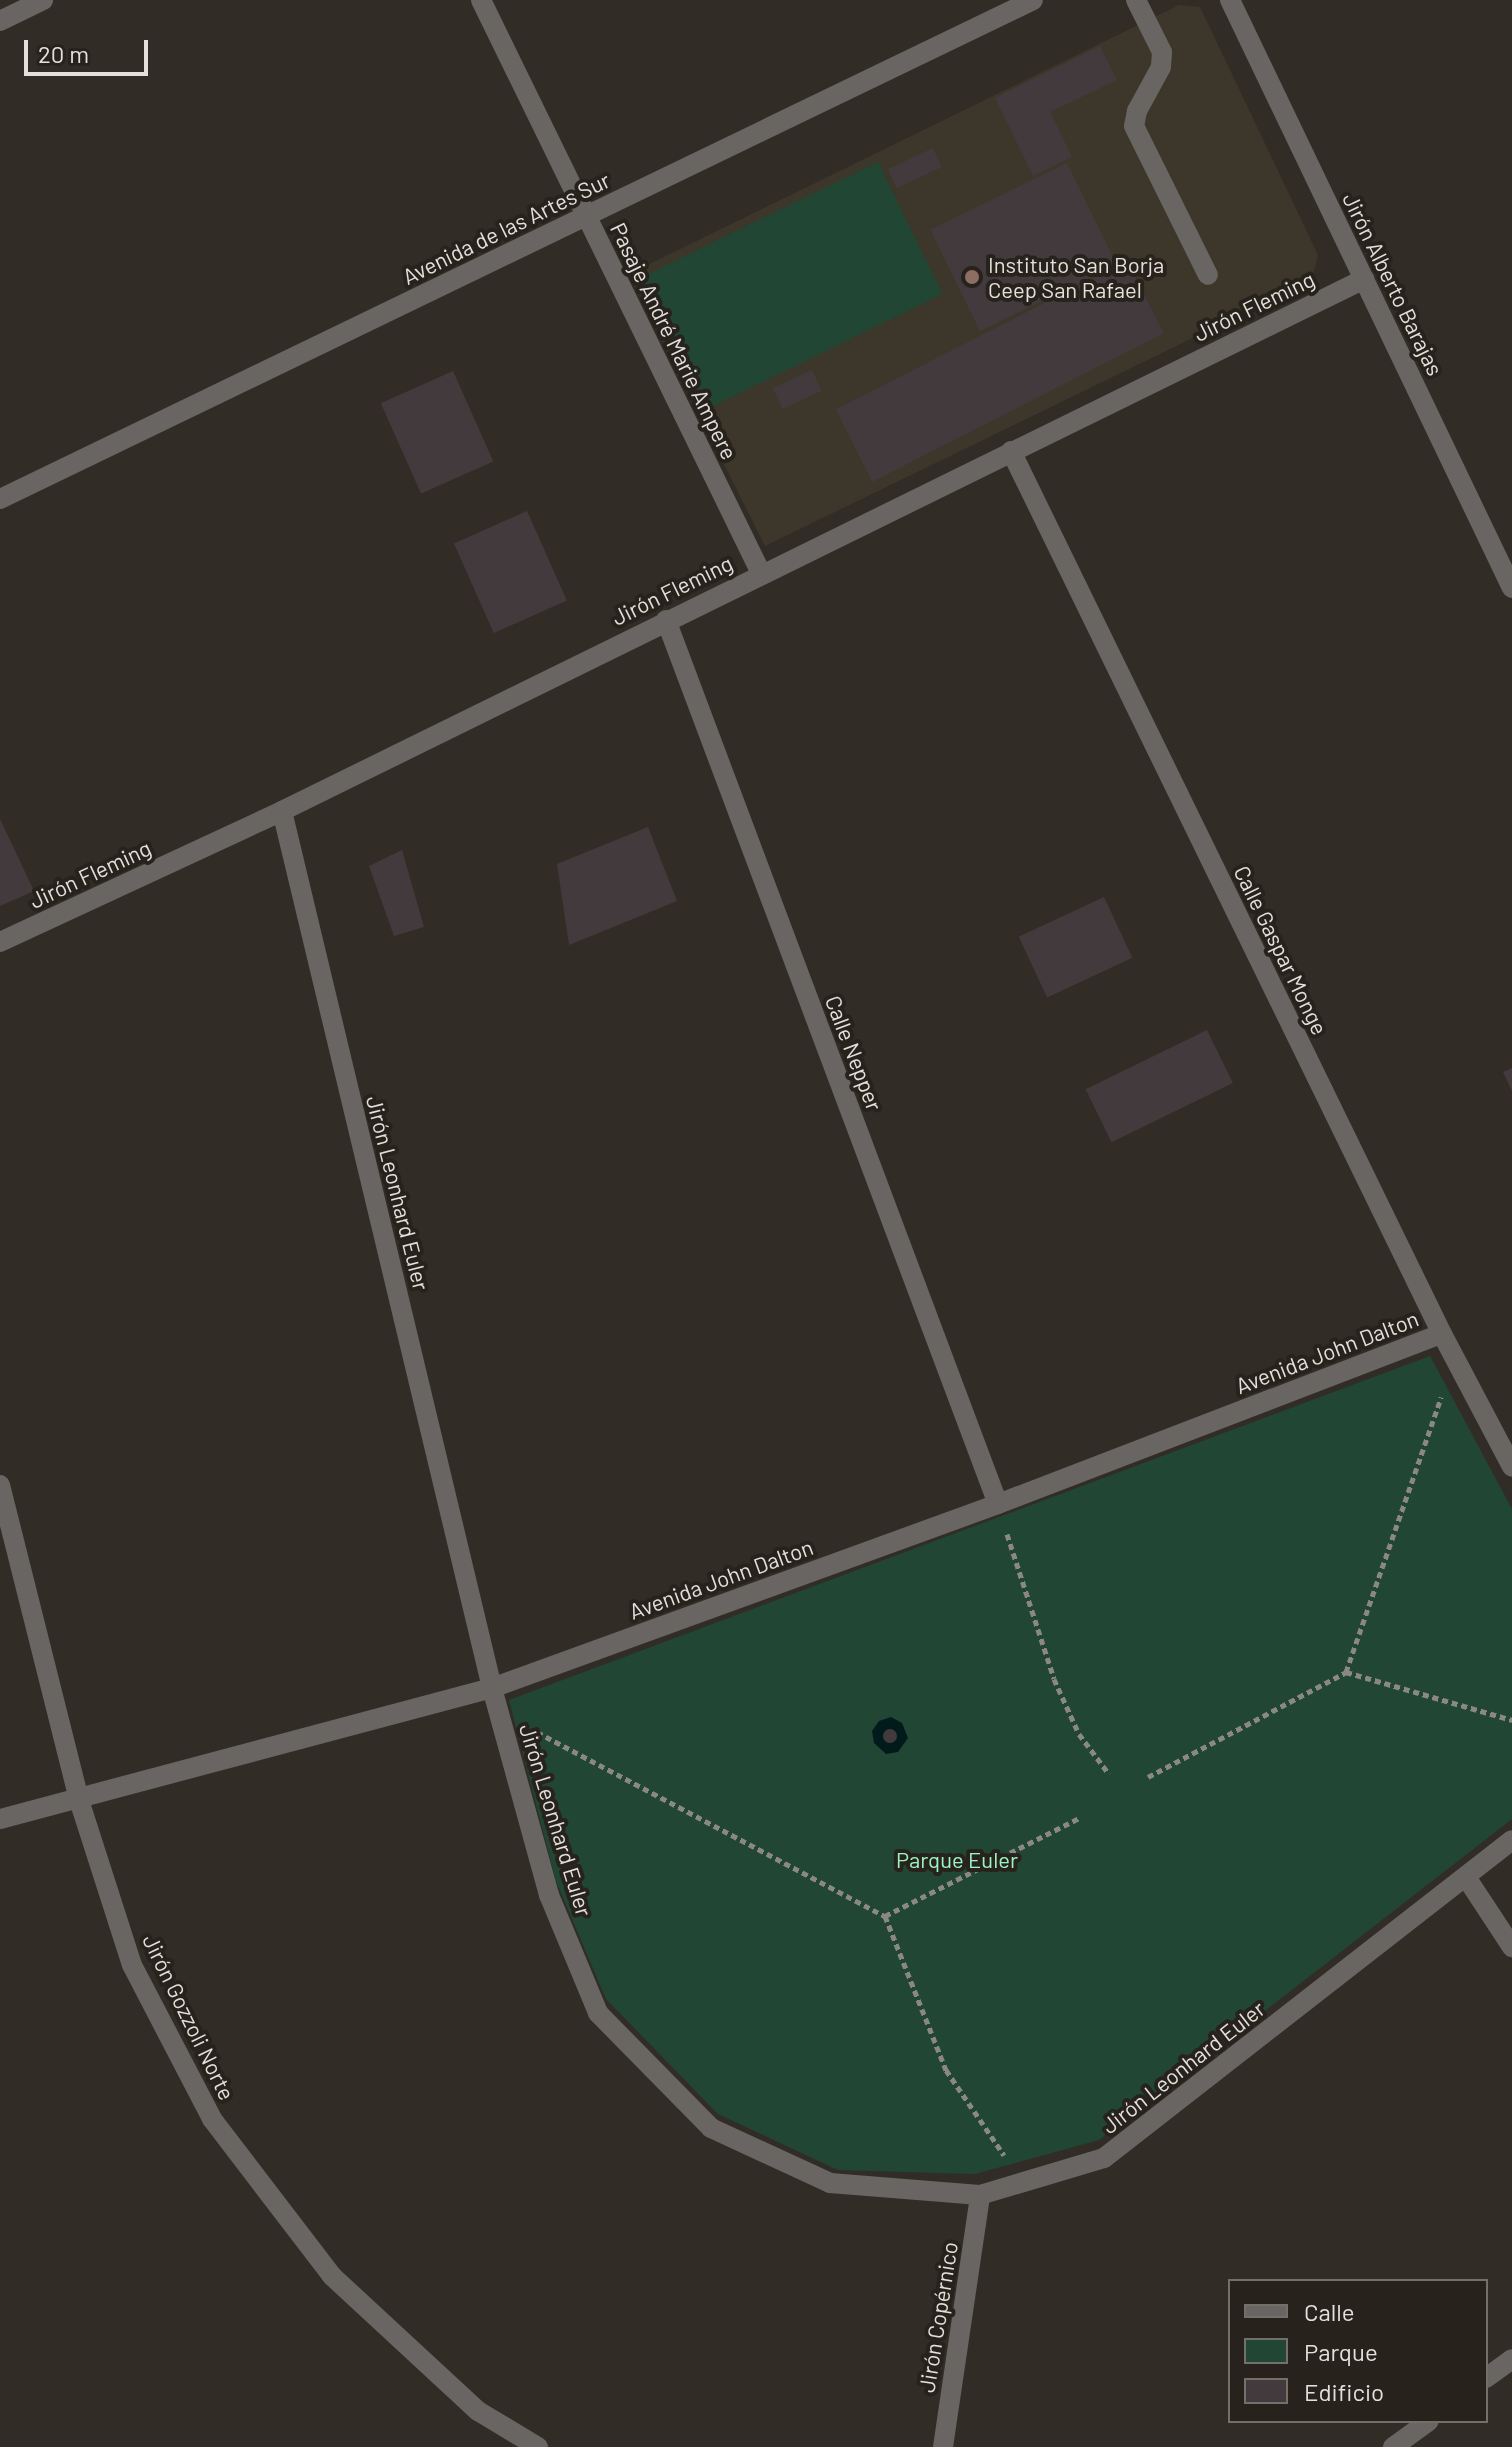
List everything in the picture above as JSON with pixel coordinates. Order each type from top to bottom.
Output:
[{"type":"street","points":[[0,21],[43,0]]},
{"type":"street","name":"Pasaje André Marie Ampere","points":[[481,0],[761,573]]},
{"type":"street","name":"Avenida de las Artes Sur","points":[[0,499],[1033,0]]},
{"type":"street","points":[[1136,0],[1162,52],[1161,67],[1137,111],[1134,126],[1208,275]]},
{"type":"street","name":"Jirón Alberto Barajas","points":[[1230,0],[1512,588]]},
{"type":"street","name":"Jirón Fleming","points":[[0,942],[282,811],[1364,279]]},
{"type":"street","name":"Calle Gaspar Monge","points":[[1011,451],[1442,1334],[1512,1467]]},
{"type":"street","name":"Calle Nepper","points":[[666,620],[998,1504]]},
{"type":"street","name":"Jirón Leonhard Euler","points":[[282,811],[492,1688],[549,1895],[598,2013],[711,2128],[830,2183],[980,2195],[1104,2158],[1512,1840]]},
{"type":"street","name":"Avenida John Dalton","points":[[0,1819],[492,1688],[998,1504],[1442,1334]]},
{"type":"street","name":"Jirón Gozzoli Norte","points":[[0,1485],[79,1800],[132,1965],[212,2119],[332,2276],[478,2411],[538,2447]]},
{"type":"street","points":[[1466,1877],[1512,1947]]},
{"type":"street","name":"Jirón Copérnico","points":[[943,2447],[980,2195]]},
{"type":"street","points":[[1488,2377],[1512,2359]]},
{"type":"street","points":[[1393,2447],[1426,2423]]},
{"type":"path","points":[[1148,1777],[1346,1672],[1454,1358]]},
{"type":"path","points":[[998,1504],[1054,1679],[1079,1734],[1109,1774]]},
{"type":"path","points":[[1346,1672],[1512,1720]]},
{"type":"path","points":[[499,1712],[885,1916],[946,2070],[1023,2182]]},
{"type":"path","points":[[885,1916],[1079,1818]]},
{"type":"shaded area","name":"Instituto San Borja Ceep San Rafael","points":[[1179,5],[1200,7],[1318,255],[1312,280],[765,546],[629,274]]},
{"type":"green space","points":[[878,162],[942,294],[706,409],[642,277]]},
{"type":"green space","name":"Parque Euler","points":[[1430,1356],[1512,1509],[1512,1819],[1099,2140],[975,2174],[838,2170],[718,2114],[606,1999],[556,1881],[509,1700]]},
{"type":"water","points":[[891,1717],[902,1723],[908,1738],[898,1752],[886,1754],[874,1743],[872,1731],[879,1721]]},
{"type":"building","points":[[1100,46],[1117,80],[1050,112],[1072,157],[1033,176],[995,98]]},
{"type":"building","points":[[933,148],[942,167],[897,188],[888,169]]},
{"type":"building","points":[[1067,163],[1117,265],[980,331],[930,230]]},
{"type":"building","points":[[1127,261],[1164,333],[872,482],[836,409]]},
{"type":"building","points":[[812,370],[822,391],[783,409],[773,388]]},
{"type":"building","points":[[453,371],[493,461],[421,494],[381,403]]},
{"type":"building","points":[[527,511],[567,601],[494,633],[454,544]]},
{"type":"building","points":[[0,819],[34,891],[0,906]]},
{"type":"building","points":[[648,827],[677,901],[569,945],[557,864]]},
{"type":"building","points":[[402,850],[424,927],[394,936],[369,866]]},
{"type":"building","points":[[1104,897],[1132,958],[1047,997],[1019,937]]},
{"type":"building","points":[[1207,1030],[1233,1083],[1112,1142],[1086,1089]]},
{"type":"building","points":[[1512,1068],[1512,1091],[1503,1072]]},
{"type":"building","points":[[890,1729],[897,1736],[890,1743],[883,1736]]},
{"type":"place","name":"Instituto San Borja Ceep San Rafael","points":[[972,277]]}]
